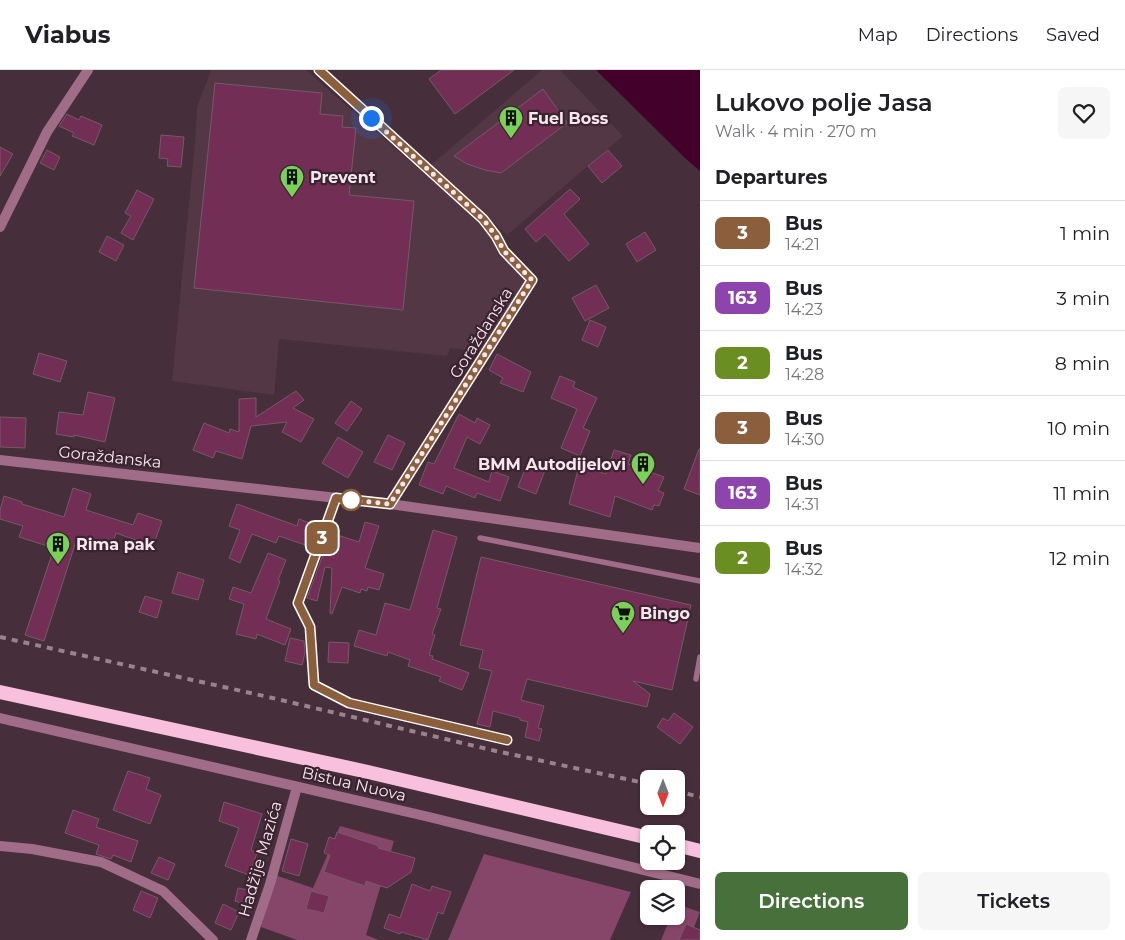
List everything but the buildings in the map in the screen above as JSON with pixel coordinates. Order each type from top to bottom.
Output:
[{"type":"highway","points":[[0,692],[368,772],[640,836]]},
{"type":"highway","points":[[685,847],[700,850]]},
{"type":"street","points":[[0,227],[47,132],[88,70]]},
{"type":"street","name":"Goraždanska","points":[[319,70],[483,219],[496,236],[504,251],[532,280],[390,504]]},
{"type":"street","name":"Goraždanska","points":[[0,460],[390,504],[700,548]]},
{"type":"street","points":[[336,498],[298,603],[310,627],[314,685],[349,703],[507,740]]},
{"type":"street","name":"Bistua Nuova","points":[[0,718],[425,816],[700,884]]},
{"type":"street","name":"Hadžije Mazića","points":[[251,940],[270,884],[297,787]]},
{"type":"street","points":[[0,846],[32,849],[101,862],[164,891],[213,940]]},
{"type":"lane","points":[[480,538],[700,581]]},
{"type":"lane","points":[[696,679],[700,657]]},
{"type":"shaded area","name":"Prevent","points":[[211,70],[306,70],[477,220],[495,241],[497,253],[527,282],[482,352],[450,348],[447,356],[279,339],[274,395],[172,381],[197,107]]},
{"type":"shaded area","points":[[542,70],[560,70],[623,136],[507,235],[431,165]]},
{"type":"shaded area","points":[[596,70],[700,70],[700,171],[685,158]]},
{"type":"shaded area","points":[[340,826],[394,841],[366,935],[379,940],[297,940],[261,927],[275,875],[313,888]]},
{"type":"shaded area","points":[[484,854],[631,892],[610,940],[448,940]]},
{"type":"shaded area","points":[[685,907],[700,912],[689,940],[661,940],[667,925],[685,925]]},
{"type":"railway","points":[[0,637],[264,696],[496,751],[640,782]]},
{"type":"railway","points":[[685,793],[700,797]]},
{"type":"bus line","name":"3","points":[[319,70],[483,219],[496,236],[504,251],[532,280],[390,504],[336,498],[298,603],[310,627],[314,685],[349,703],[507,740]]},
{"type":"place","name":"Fuel Boss","points":[[511,139]]},
{"type":"place","name":"Prevent","points":[[292,198]]},
{"type":"place","name":"BMM Autodijelovi","points":[[643,485]]},
{"type":"place","name":"Rima pak","points":[[58,565]]},
{"type":"place","name":"Bingo","points":[[623,634]]},
{"type":"route","points":[[351,500],[390,504],[532,280],[504,251],[496,236],[483,219],[371,118]]}]
